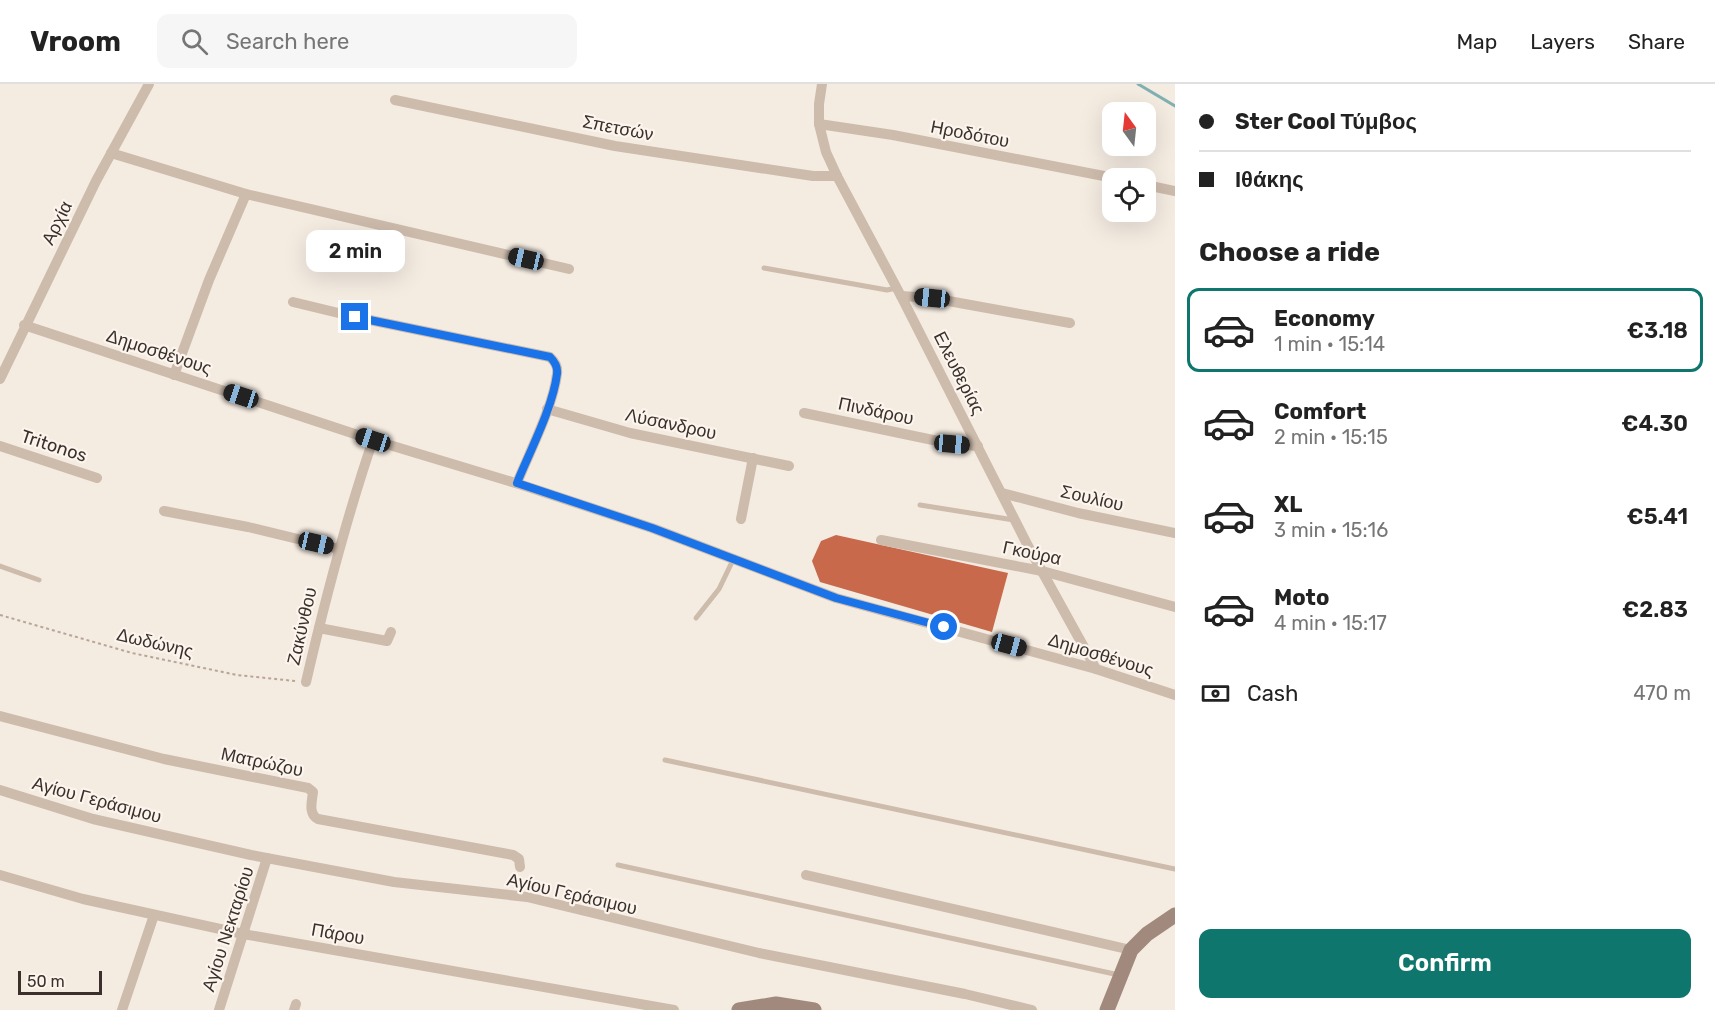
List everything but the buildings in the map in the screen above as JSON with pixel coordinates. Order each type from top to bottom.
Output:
[{"type":"main road","points":[[1107,1010],[1131,951],[1147,934],[1175,915]]},
{"type":"main road","points":[[739,1010],[776,1004],[814,1010]]},
{"type":"street","name":"Αρχία","points":[[0,379],[24,325],[111,153],[149,84]]},
{"type":"street","name":"Ελευθερίας","points":[[822,84],[819,124],[826,152],[837,176],[1042,571],[1096,669]]},
{"type":"street","name":"Σπετσών","points":[[395,100],[615,146],[813,176],[837,176]]},
{"type":"street","name":"Ηροδότου","points":[[819,124],[893,135],[1102,176]]},
{"type":"street","points":[[111,153],[246,194],[569,269]]},
{"type":"street","points":[[1156,187],[1175,191]]},
{"type":"street","points":[[174,375],[205,291],[246,194]]},
{"type":"street","points":[[899,292],[1070,323]]},
{"type":"street","points":[[293,302],[550,357],[556,364],[557,372],[547,409],[517,483]]},
{"type":"street","name":"Δημοσθένους","points":[[24,325],[373,440],[517,483],[652,528],[836,598],[1096,669],[1175,694]]},
{"type":"street","name":"Λύσανδρου","points":[[547,409],[630,433],[789,466]]},
{"type":"street","name":"Πινδάρου","points":[[804,413],[952,444],[978,446]]},
{"type":"street","name":"Ζακύνθου","points":[[306,682],[339,549],[373,440]]},
{"type":"street","name":"Tritonos","points":[[0,446],[97,478]]},
{"type":"street","points":[[741,519],[753,458]]},
{"type":"street","name":"Σουλίου","points":[[1002,493],[1078,513],[1175,533]]},
{"type":"street","points":[[164,511],[248,527],[339,549]]},
{"type":"street","name":"Γκούρα","points":[[881,540],[1042,571],[1175,607]]},
{"type":"street","points":[[319,628],[387,641],[391,632]]},
{"type":"street","name":"Ματρώζου","points":[[0,716],[164,759],[308,788],[313,792],[311,811],[318,819],[513,855],[519,859],[520,867]]},
{"type":"street","name":"Αγίου Γεράσιμου","points":[[0,790],[93,819],[267,858],[394,882],[526,897],[759,953],[1032,1010]]},
{"type":"street","name":"Αγίου Νεκταρίου","points":[[219,1010],[267,858]]},
{"type":"street","name":"Πάρου","points":[[0,875],[83,899],[243,934],[674,1010]]},
{"type":"street","points":[[806,875],[1131,951]]},
{"type":"street","points":[[122,1010],[154,915]]},
{"type":"lane","points":[[764,268],[899,292]]},
{"type":"lane","points":[[920,505],[1016,521]]},
{"type":"lane","points":[[696,618],[719,589],[734,560]]},
{"type":"lane","points":[[0,566],[39,580]]},
{"type":"lane","points":[[665,760],[1175,869]]},
{"type":"lane","points":[[618,865],[1121,975]]},
{"type":"path","name":"Δωδώνης","points":[[0,615],[132,653],[237,675],[306,682]]},
{"type":"waterway","points":[[1138,84],[1175,106]]},
{"type":"route","points":[[355,317],[550,357],[556,364],[557,372],[547,409],[517,483],[652,528],[836,598],[944,627]]}]
